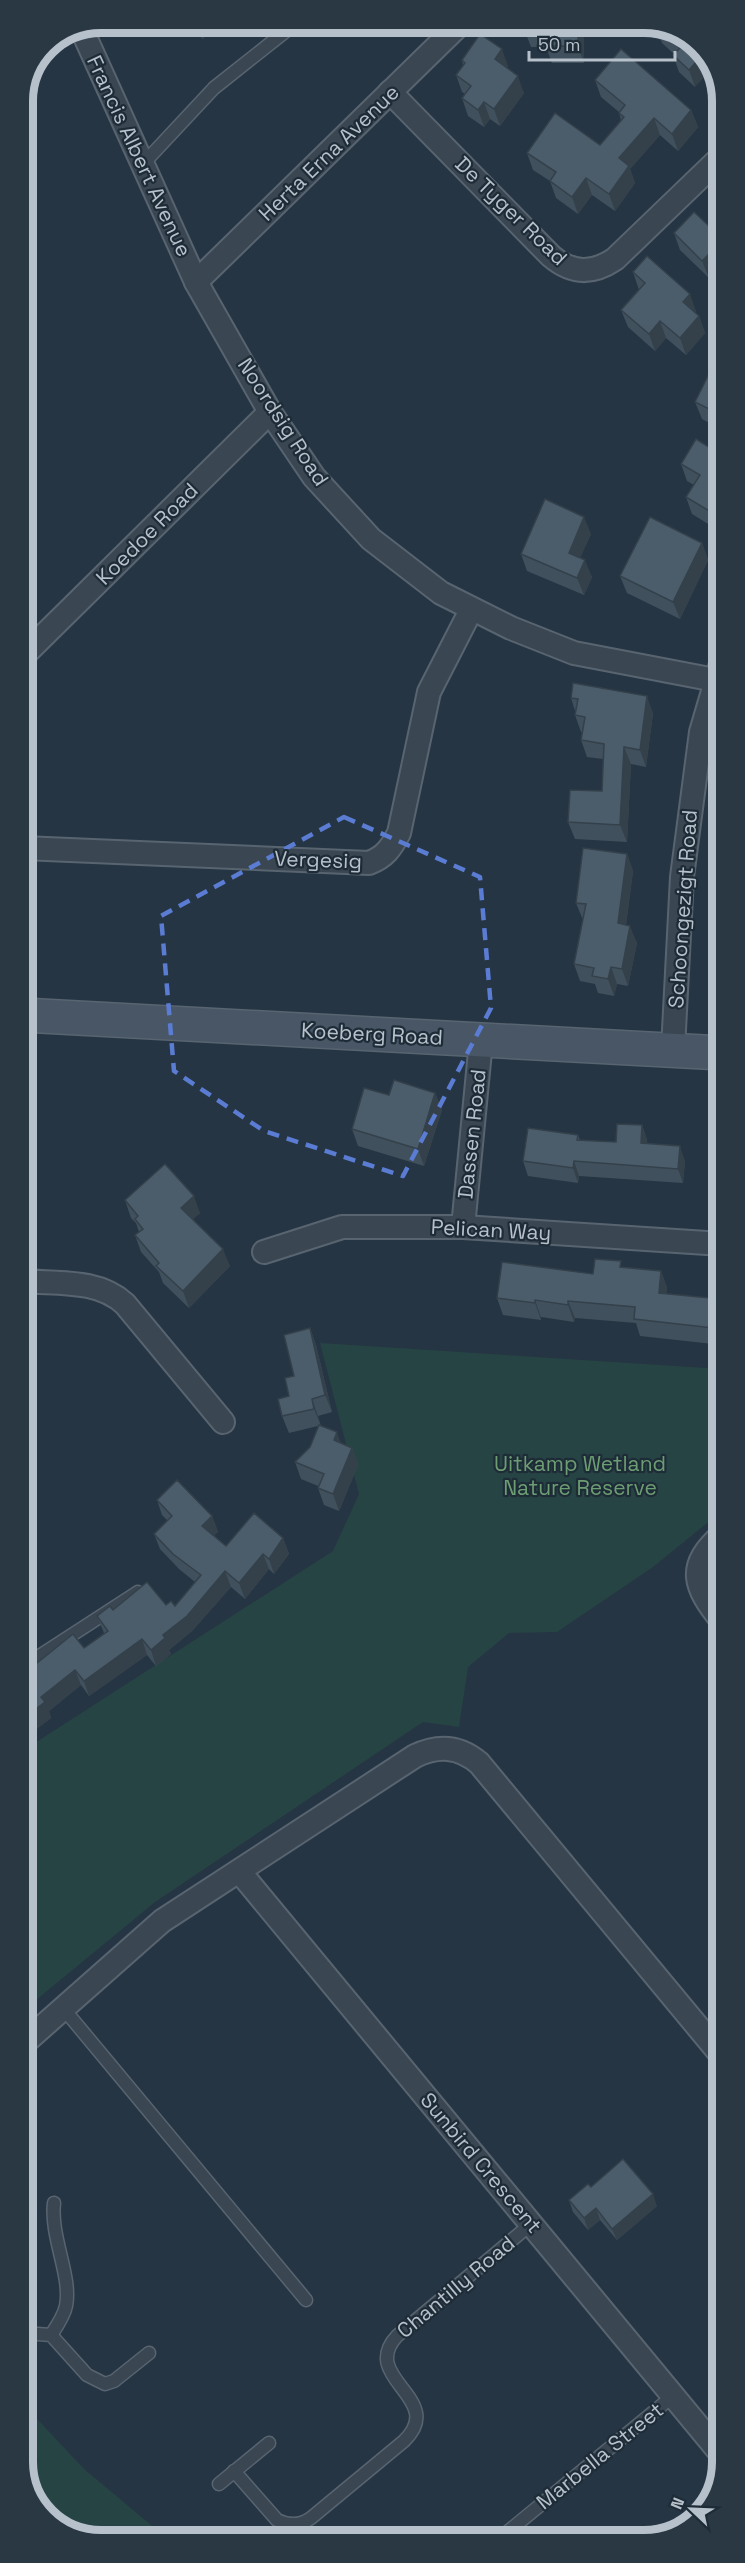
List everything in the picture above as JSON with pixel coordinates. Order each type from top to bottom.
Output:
[{"type":"main road","name":"Koeberg Road","points":[[33,1015],[712,1052]]},
{"type":"street","name":"Herta Erna Avenue","points":[[196,282],[451,33]]},
{"type":"street","name":"Francis Albert Avenue","points":[[84,35],[196,282]]},
{"type":"street","name":"De Tyger Road","points":[[390,92],[551,256],[564,266],[576,270],[597,269],[615,259],[712,166]]},
{"type":"street","name":"Noordsig Road","points":[[196,282],[270,412],[315,477],[371,538],[441,593],[471,610],[574,652],[712,671]]},
{"type":"street","name":"Koedoe Road","points":[[33,646],[270,412]]},
{"type":"street","name":"Vergesig","points":[[33,848],[369,863],[379,859],[390,849],[399,833],[429,692],[471,610]]},
{"type":"street","name":"Schoongezigt Road","points":[[673,1049],[682,877],[701,732],[712,693]]},
{"type":"street","name":"Dassen Road","points":[[463,1227],[481,1041]]},
{"type":"street","name":"Pelican Way","points":[[264,1252],[342,1227],[463,1227],[712,1243]]},
{"type":"street","points":[[33,1282],[87,1285],[112,1293],[125,1304],[223,1422]]},
{"type":"street","points":[[712,1544],[704,1552],[697,1572],[703,1598],[712,1609]]},
{"type":"street","points":[[33,2033],[162,1922],[415,1756],[438,1748],[460,1751],[479,1763],[712,2044]]},
{"type":"street","name":"Sunbird Crescent","points":[[239,1871],[712,2442]]},
{"type":"lane","points":[[143,164],[214,88],[283,33]]},
{"type":"lane","points":[[33,1660],[143,1589]]},
{"type":"lane","points":[[63,2008],[306,2300]]},
{"type":"lane","points":[[51,2335],[63,2314],[67,2296],[52,2220],[54,2204]]},
{"type":"lane","name":"Chantilly Road","points":[[234,2472],[276,2520],[284,2524],[298,2524],[311,2518],[396,2448],[416,2426],[417,2410],[389,2369],[387,2361],[389,2347],[397,2336],[531,2224]]},
{"type":"lane","points":[[33,2333],[51,2335],[87,2375],[105,2384],[114,2381],[149,2354]]},
{"type":"lane","name":"Marbella Street","points":[[510,2530],[673,2396]]},
{"type":"lane","points":[[219,2484],[269,2443]]},
{"type":"highlighted area","points":[[344,817],[480,877],[491,1008],[403,1176],[264,1131],[174,1071],[161,916]]},
{"type":"green space","name":"Uitkamp Wetland Nature Reserve","points":[[320,1343],[712,1368],[712,1519],[653,1567],[557,1632],[509,1633],[468,1667],[459,1727],[423,1722],[155,1902],[33,2003],[33,1744],[333,1551],[359,1494]]},
{"type":"green space","points":[[33,2415],[84,2469],[157,2530],[88,2529],[63,2519],[56,2513],[42,2496],[34,2475]]},
{"type":"building","points":[[545,33],[578,33],[578,46],[546,46]]},
{"type":"building","points":[[480,34],[502,49],[495,59],[518,76],[494,109],[484,102],[478,110],[462,98],[471,86],[456,75],[465,63],[462,60]]},
{"type":"building","points":[[669,38],[682,44],[698,60],[689,70],[673,55],[680,48]]},
{"type":"building","points":[[621,49],[691,110],[672,134],[654,118],[619,158],[629,166],[609,194],[586,178],[572,197],[550,181],[556,172],[527,153],[555,113],[600,145],[624,117],[619,113],[625,105],[595,80]]},
{"type":"building","points":[[694,212],[709,226],[712,223],[712,255],[710,253],[702,261],[674,233]]},
{"type":"building","points":[[647,256],[690,294],[683,302],[699,316],[680,338],[660,321],[649,334],[621,310],[645,283],[633,272]]},
{"type":"building","points":[[709,374],[712,376],[712,410],[695,402]]},
{"type":"building","points":[[696,439],[712,449],[712,513],[686,497],[700,475],[681,464]]},
{"type":"building","points":[[545,499],[584,517],[569,553],[585,560],[577,578],[521,554]]},
{"type":"building","points":[[650,517],[702,543],[673,602],[620,576]]},
{"type":"building","points":[[573,683],[647,696],[640,750],[624,747],[620,825],[568,822],[570,790],[602,791],[604,744],[581,740],[585,717],[575,715],[578,699],[571,698]]},
{"type":"building","points":[[583,848],[627,854],[618,923],[630,926],[622,969],[611,967],[608,979],[592,976],[594,968],[574,964],[586,904],[576,903]]},
{"type":"building","points":[[394,1080],[435,1093],[418,1149],[352,1129],[364,1088],[389,1095]]},
{"type":"building","points":[[617,1124],[642,1125],[641,1143],[680,1146],[678,1169],[574,1161],[573,1168],[523,1161],[528,1128],[578,1135],[577,1140],[616,1142]]},
{"type":"building","points":[[165,1164],[194,1196],[181,1208],[223,1249],[183,1291],[156,1266],[159,1263],[135,1235],[143,1229],[135,1219],[138,1216],[125,1200]]},
{"type":"building","points":[[595,1259],[621,1261],[620,1267],[661,1271],[659,1293],[709,1298],[712,1274],[712,1328],[634,1319],[635,1307],[568,1301],[568,1305],[535,1300],[535,1303],[497,1298],[502,1262],[593,1274]]},
{"type":"building","points":[[310,1328],[325,1395],[312,1399],[314,1409],[282,1416],[278,1399],[289,1396],[285,1378],[294,1376],[284,1335]]},
{"type":"building","points":[[319,1425],[337,1432],[334,1440],[352,1448],[333,1494],[318,1488],[324,1474],[295,1462],[310,1447]]},
{"type":"building","points":[[177,1480],[212,1516],[202,1526],[226,1546],[254,1513],[283,1538],[269,1559],[263,1554],[239,1583],[225,1571],[187,1616],[163,1635],[165,1638],[151,1650],[142,1639],[84,1681],[75,1670],[41,1697],[45,1702],[33,1711],[33,1661],[37,1663],[73,1634],[84,1648],[108,1631],[97,1616],[110,1606],[113,1610],[147,1582],[166,1605],[171,1601],[175,1606],[201,1575],[173,1554],[154,1534],[172,1516],[157,1500]]},
{"type":"building","points":[[623,2159],[653,2194],[612,2229],[596,2208],[584,2218],[569,2200],[588,2184],[591,2187]]}]
